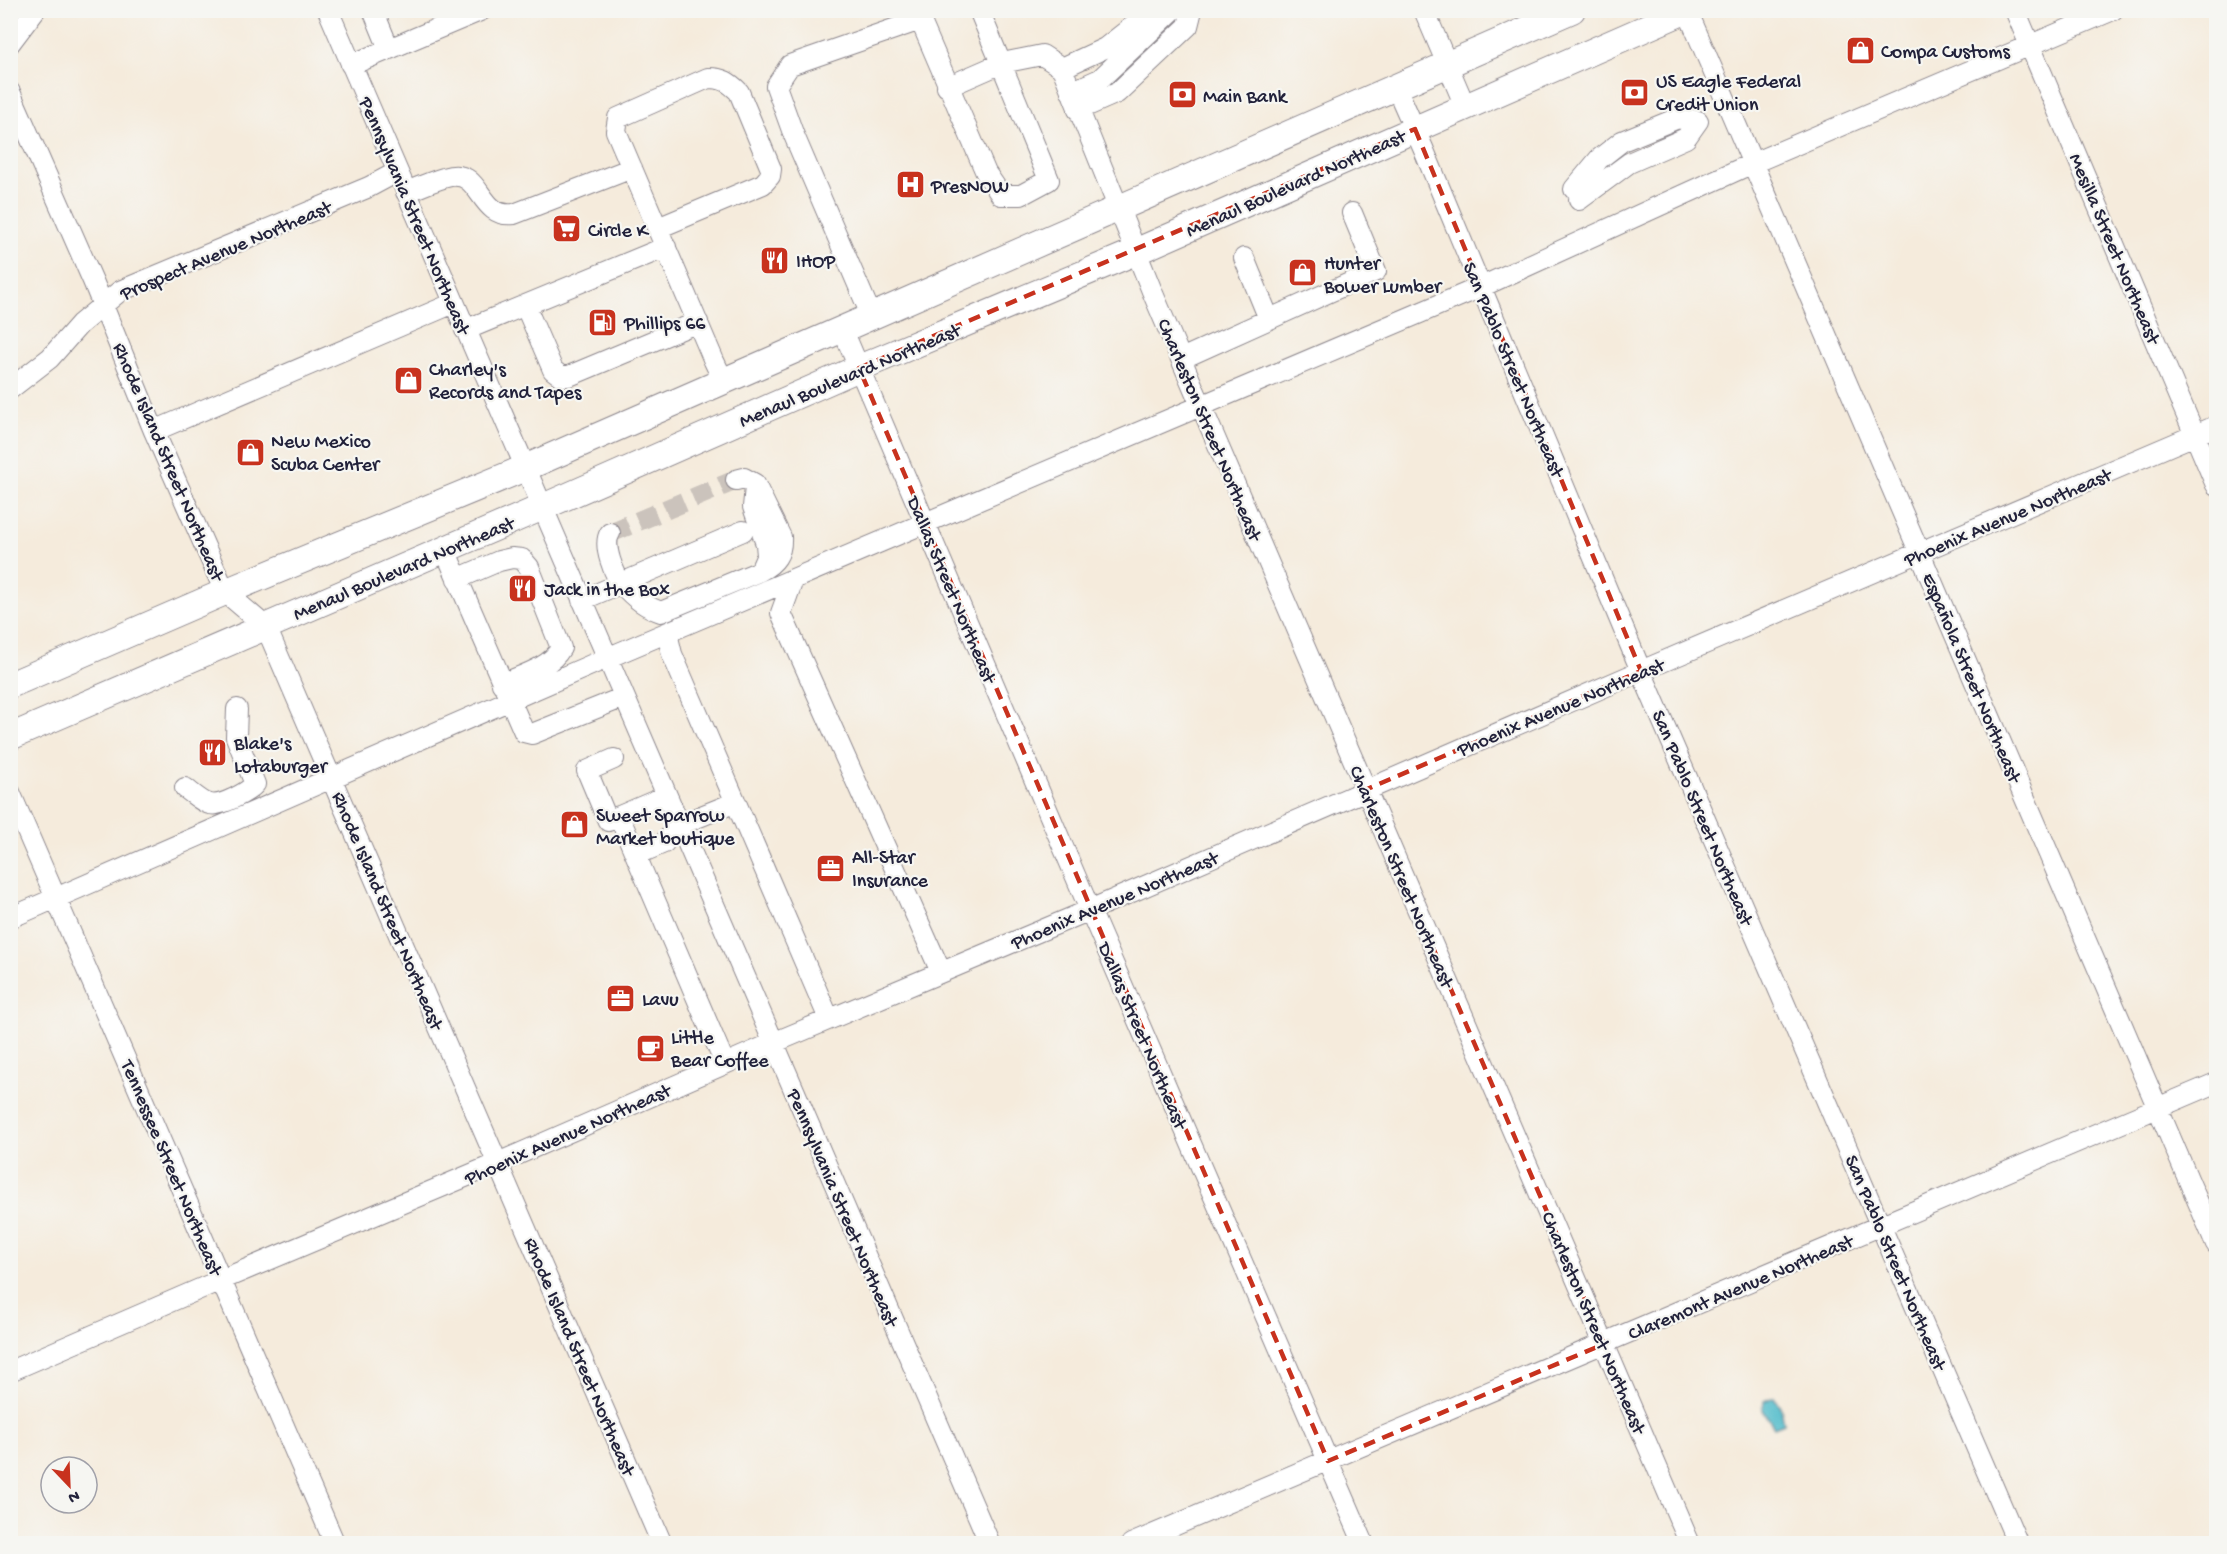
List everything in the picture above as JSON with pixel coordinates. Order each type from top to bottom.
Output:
[{"type":"main road","name":"Menaul Boulevard Northeast","points":[[10,737],[445,550],[859,368],[1135,252],[1687,10]]},
{"type":"main road","points":[[10,685],[225,592],[525,468],[871,315],[1449,66],[1562,13]]},
{"type":"street","points":[[10,43],[35,10]]},
{"type":"street","name":"Pennsylvania Street Northeast","points":[[328,10],[990,1544]]},
{"type":"street","points":[[373,10],[389,49]]},
{"type":"street","points":[[351,65],[482,10]]},
{"type":"street","points":[[871,315],[793,133],[776,86],[790,65],[918,15],[947,87],[986,173],[1001,195],[1021,195],[1049,180],[979,10]]},
{"type":"street","points":[[947,87],[1002,63],[1042,56],[1062,69],[1105,48],[1153,10]]},
{"type":"street","points":[[1075,101],[1173,10]]},
{"type":"street","points":[[1075,101],[1107,86],[1181,19],[1183,10]]},
{"type":"street","points":[[1075,101],[1117,93],[1188,26],[1192,10]]},
{"type":"street","points":[[1424,10],[1465,106]]},
{"type":"street","name":"Española Street Northeast","points":[[1687,10],[2217,1244]]},
{"type":"street","name":"Mesilla Street Northeast","points":[[2015,10],[2217,485]]},
{"type":"street","points":[[10,918],[332,778],[506,693],[607,658],[925,524],[1481,286],[1753,163],[2113,10]]},
{"type":"street","name":"Charleston Street Northeast","points":[[1062,69],[1135,252],[1690,1544]]},
{"type":"street","points":[[658,228],[763,184],[770,176],[771,169],[739,92],[730,82],[720,78],[708,78],[618,118],[616,131],[723,380]]},
{"type":"street","name":"San Pablo Street Northeast","points":[[1396,87],[1641,671],[2018,1544]]},
{"type":"street","name":"Rhode Island Street Northeast","points":[[10,92],[225,592],[266,627],[662,1544]]},
{"type":"street","points":[[1698,121],[1678,118],[1622,141],[1599,159],[1578,198],[1629,163],[1686,138],[1698,121],[1729,107]]},
{"type":"street","points":[[406,192],[452,176],[464,177],[474,184],[489,208],[504,215],[514,214],[632,168]]},
{"type":"street","name":"Prospect Avenue Northeast","points":[[10,389],[50,358],[80,324],[120,291],[369,187],[398,172]]},
{"type":"street","points":[[1181,359],[1376,271],[1352,213]]},
{"type":"street","points":[[465,330],[666,247]]},
{"type":"street","points":[[1244,258],[1269,319]]},
{"type":"street","points":[[154,431],[454,303]]},
{"type":"street","points":[[525,305],[552,370],[561,376],[569,376],[698,322]]},
{"type":"street","name":"Dallas Street Northeast","points":[[842,328],[1364,1544]]},
{"type":"street","name":"Phoenix Avenue Northeast","points":[[10,1371],[2217,426]]},
{"type":"street","points":[[610,533],[607,538],[607,548],[621,584],[643,604],[661,612],[760,571],[767,555],[766,544],[746,482]]},
{"type":"street","points":[[582,600],[743,531]]},
{"type":"street","points":[[445,550],[524,732],[532,734],[624,697]]},
{"type":"street","points":[[457,579],[499,561],[512,558],[522,559],[529,567],[561,648],[557,657],[506,693]]},
{"type":"street","points":[[793,580],[781,613],[941,972]]},
{"type":"street","points":[[667,633],[672,654],[829,1019]]},
{"type":"street","points":[[185,788],[210,804],[219,804],[249,792],[255,784],[236,737],[237,709]]},
{"type":"street","points":[[614,759],[587,771],[608,821],[666,796]]},
{"type":"street","name":"Tennessee Street Northeast","points":[[10,792],[335,1544]]},
{"type":"street","points":[[636,855],[664,843],[679,825],[736,802]]},
{"type":"street","points":[[619,816],[725,1064]]},
{"type":"street","name":"Claremont Avenue Northeast","points":[[1131,1544],[2217,1083]]},
{"type":"highlighted area","points":[[1415,129],[1641,671],[1365,790],[1604,1344],[1328,1461],[859,368]]},
{"type":"water","points":[[1774,1397],[1781,1408],[1784,1423],[1774,1427],[1763,1410],[1764,1401]]},
{"type":"tunnel","points":[[610,533],[736,480]]},
{"type":"place","name":"Compa Customs","points":[[1860,50]]},
{"type":"place","name":"US Eagle Federal Credit Union","points":[[1635,92]]},
{"type":"place","name":"Main Bank","points":[[1182,95]]},
{"type":"place","name":"PresNOW","points":[[910,185]]},
{"type":"place","name":"Circle K","points":[[567,229]]},
{"type":"place","name":"IHOP","points":[[775,260]]},
{"type":"place","name":"Hunter Bower Lumber","points":[[1303,273]]},
{"type":"place","name":"Phillips 66","points":[[603,322]]},
{"type":"place","name":"Charley's Records and Tapes","points":[[408,380]]},
{"type":"place","name":"New Mexico Scuba Center","points":[[250,452]]},
{"type":"place","name":"Jack in the Box","points":[[523,588]]},
{"type":"place","name":"Blake's Lotaburger","points":[[213,753]]},
{"type":"place","name":"Sweet Sparrow Market boutique","points":[[575,825]]},
{"type":"place","name":"All-Star Insurance","points":[[831,868]]},
{"type":"place","name":"Lavu","points":[[621,998]]},
{"type":"place","name":"Little Bear Coffee","points":[[650,1048]]}]
